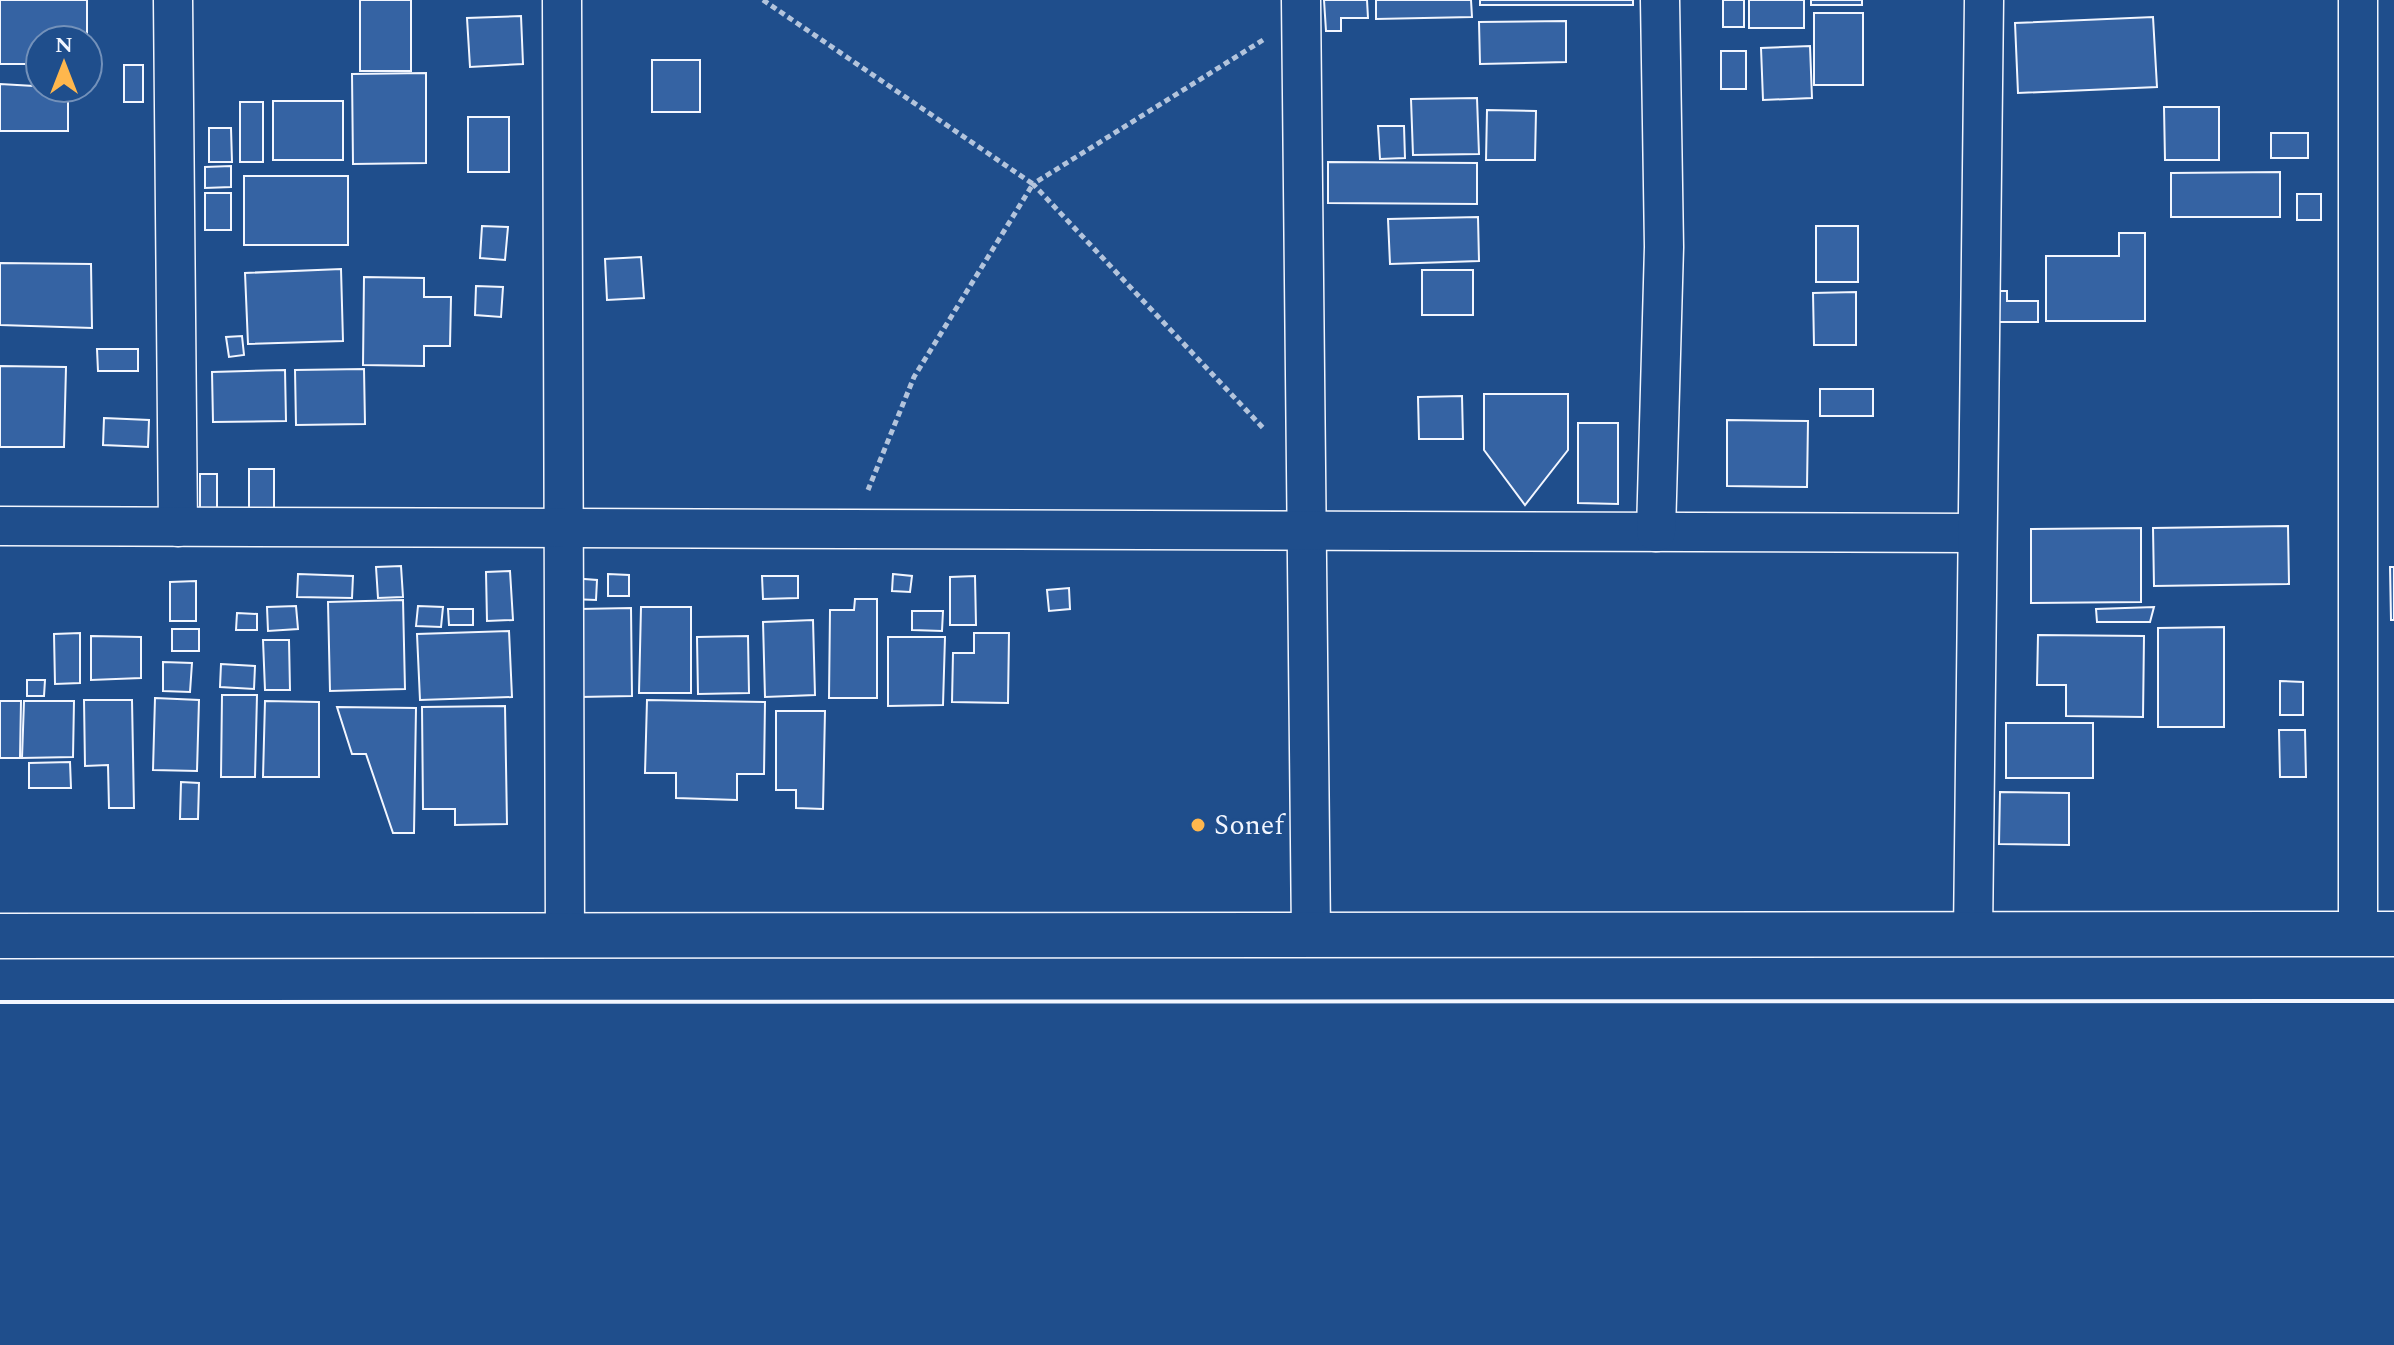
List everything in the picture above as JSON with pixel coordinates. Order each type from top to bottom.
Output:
[{"type":"street","points":[[173,0],[178,527]]},
{"type":"street","points":[[562,0],[565,935]]},
{"type":"street","points":[[1656,532],[1664,247],[1660,0]]},
{"type":"street","points":[[1973,935],[1975,533],[1984,0]]},
{"type":"street","points":[[0,936],[2376,934],[2358,0]]},
{"type":"street","points":[[1301,8],[1311,935]]},
{"type":"street","points":[[0,526],[1975,533]]},
{"type":"path","points":[[763,0],[1033,184],[1306,473]]},
{"type":"path","points":[[852,529],[914,377],[1033,184],[1301,8]]},
{"type":"building","points":[[0,0],[87,0],[87,24],[24,24],[24,64],[0,64]]},
{"type":"building","points":[[360,0],[411,0],[411,71],[360,71]]},
{"type":"building","points":[[1324,0],[1367,0],[1368,18],[1341,18],[1341,31],[1326,31]]},
{"type":"building","points":[[1376,0],[1471,0],[1472,17],[1376,19]]},
{"type":"building","points":[[1480,0],[1633,0],[1633,5],[1480,5]]},
{"type":"building","points":[[1723,0],[1744,0],[1744,27],[1723,27]]},
{"type":"building","points":[[1749,0],[1804,0],[1804,28],[1749,28]]},
{"type":"building","points":[[1811,0],[1862,0],[1862,5],[1811,5]]},
{"type":"building","points":[[1814,13],[1863,13],[1863,85],[1814,85]]},
{"type":"building","points":[[521,16],[523,64],[470,67],[467,18]]},
{"type":"building","points":[[2153,17],[2157,87],[2018,93],[2015,23]]},
{"type":"building","points":[[1566,21],[1566,62],[1480,64],[1479,22]]},
{"type":"building","points":[[1810,46],[1812,98],[1763,100],[1761,48]]},
{"type":"building","points":[[1721,51],[1746,51],[1746,89],[1721,89]]},
{"type":"building","points":[[652,60],[700,60],[700,112],[652,112]]},
{"type":"building","points":[[124,65],[143,65],[143,102],[124,102]]},
{"type":"building","points":[[426,73],[426,163],[353,164],[352,74]]},
{"type":"building","points":[[0,84],[24,85],[24,104],[68,104],[68,131],[0,131]]},
{"type":"building","points":[[1477,98],[1479,154],[1413,155],[1411,99]]},
{"type":"building","points":[[273,101],[343,101],[343,160],[273,160]]},
{"type":"building","points":[[240,102],[263,102],[263,162],[240,162]]},
{"type":"building","points":[[2164,107],[2219,107],[2219,160],[2165,160]]},
{"type":"building","points":[[1487,110],[1536,111],[1535,160],[1486,160]]},
{"type":"building","points":[[468,117],[509,117],[509,172],[468,172]]},
{"type":"building","points":[[1378,126],[1404,126],[1405,158],[1380,159]]},
{"type":"building","points":[[209,128],[231,128],[232,162],[209,162]]},
{"type":"building","points":[[2271,133],[2308,133],[2308,158],[2271,158]]},
{"type":"building","points":[[1328,162],[1477,163],[1477,204],[1328,203]]},
{"type":"building","points":[[231,166],[231,187],[205,188],[205,167]]},
{"type":"building","points":[[2280,172],[2280,217],[2171,217],[2171,173]]},
{"type":"building","points":[[244,176],[348,176],[348,245],[244,245]]},
{"type":"building","points":[[205,193],[231,193],[231,230],[205,230]]},
{"type":"building","points":[[2297,194],[2321,194],[2321,220],[2297,220]]},
{"type":"building","points":[[1478,217],[1479,261],[1390,264],[1388,219]]},
{"type":"building","points":[[482,226],[508,227],[505,260],[480,258]]},
{"type":"building","points":[[1816,226],[1858,226],[1858,282],[1816,282]]},
{"type":"building","points":[[2119,233],[2145,233],[2145,321],[2046,321],[2046,256],[2119,256]]},
{"type":"building","points":[[641,257],[644,298],[607,300],[605,259]]},
{"type":"building","points":[[0,263],[91,264],[92,328],[0,325]]},
{"type":"building","points":[[341,269],[343,341],[248,344],[245,273]]},
{"type":"building","points":[[1422,270],[1473,270],[1473,315],[1422,315]]},
{"type":"building","points":[[364,277],[424,278],[424,297],[451,297],[450,346],[424,346],[424,366],[363,365]]},
{"type":"building","points":[[476,286],[503,287],[501,317],[475,315]]},
{"type":"building","points":[[1996,291],[2007,291],[2007,301],[2038,301],[2038,322],[1996,322]]},
{"type":"building","points":[[1856,292],[1856,345],[1814,345],[1813,293]]},
{"type":"building","points":[[242,336],[244,355],[229,357],[226,337]]},
{"type":"building","points":[[97,349],[138,349],[138,371],[98,371]]},
{"type":"building","points":[[0,366],[66,367],[64,447],[0,447]]},
{"type":"building","points":[[364,369],[365,424],[296,425],[295,370]]},
{"type":"building","points":[[285,370],[286,421],[213,422],[212,372]]},
{"type":"building","points":[[1820,389],[1873,389],[1873,416],[1820,416]]},
{"type":"building","points":[[1484,394],[1568,394],[1568,450],[1525,505],[1484,450]]},
{"type":"building","points":[[1462,396],[1463,439],[1419,439],[1418,397]]},
{"type":"building","points":[[104,418],[149,420],[148,447],[103,445]]},
{"type":"building","points":[[1727,420],[1808,421],[1807,487],[1727,486]]},
{"type":"building","points":[[1578,423],[1618,423],[1618,504],[1578,503]]},
{"type":"building","points":[[249,469],[274,469],[274,508],[249,508]]},
{"type":"building","points":[[200,474],[217,474],[217,511],[200,511]]},
{"type":"building","points":[[2288,526],[2289,584],[2154,586],[2153,528]]},
{"type":"building","points":[[2141,528],[2141,602],[2031,603],[2031,529]]},
{"type":"building","points":[[401,566],[403,597],[378,598],[376,567]]},
{"type":"building","points":[[2390,567],[2394,567],[2394,620],[2391,620]]},
{"type":"building","points":[[510,571],[513,620],[487,621],[486,572]]},
{"type":"building","points":[[298,574],[353,576],[352,598],[297,597]]},
{"type":"building","points":[[608,574],[629,575],[629,596],[608,596]]},
{"type":"building","points":[[893,574],[912,576],[910,592],[892,591]]},
{"type":"building","points":[[762,576],[798,576],[798,598],[763,599]]},
{"type":"building","points":[[975,576],[976,625],[950,625],[950,577]]},
{"type":"building","points":[[571,578],[597,580],[596,600],[571,599]]},
{"type":"building","points":[[196,581],[196,621],[170,621],[170,582]]},
{"type":"building","points":[[1069,588],[1070,609],[1049,611],[1047,590]]},
{"type":"building","points":[[855,599],[877,599],[877,698],[829,698],[830,610],[854,610]]},
{"type":"building","points":[[403,600],[405,689],[330,691],[328,602]]},
{"type":"building","points":[[296,606],[298,629],[268,631],[267,607]]},
{"type":"building","points":[[418,606],[443,607],[441,627],[416,626]]},
{"type":"building","points":[[641,607],[691,607],[691,693],[639,693]]},
{"type":"building","points":[[2154,607],[2150,622],[2097,622],[2096,609]]},
{"type":"building","points":[[631,608],[632,696],[580,697],[579,609]]},
{"type":"building","points":[[448,609],[473,609],[473,625],[449,625]]},
{"type":"building","points":[[912,611],[943,611],[942,631],[912,630]]},
{"type":"building","points":[[237,613],[257,614],[257,630],[236,630]]},
{"type":"building","points":[[813,620],[815,695],[765,697],[763,622]]},
{"type":"building","points":[[2224,627],[2224,727],[2158,727],[2158,628]]},
{"type":"building","points":[[172,629],[199,629],[199,651],[172,651]]},
{"type":"building","points":[[509,631],[512,697],[420,700],[417,634]]},
{"type":"building","points":[[80,633],[80,683],[55,684],[54,634]]},
{"type":"building","points":[[974,633],[1009,633],[1008,703],[952,702],[953,653],[974,653]]},
{"type":"building","points":[[2038,635],[2144,636],[2143,717],[2066,716],[2066,685],[2037,685]]},
{"type":"building","points":[[91,636],[141,637],[141,678],[91,680]]},
{"type":"building","points":[[748,636],[749,693],[698,694],[697,637]]},
{"type":"building","points":[[888,637],[945,637],[943,705],[888,706]]},
{"type":"building","points":[[263,640],[289,640],[290,690],[265,690]]},
{"type":"building","points":[[163,662],[192,663],[190,692],[163,691]]},
{"type":"building","points":[[221,664],[255,666],[254,689],[220,687]]},
{"type":"building","points":[[27,680],[45,680],[44,696],[27,696]]},
{"type":"building","points":[[2280,681],[2303,682],[2303,715],[2280,715]]},
{"type":"building","points":[[222,695],[257,695],[255,777],[221,777]]},
{"type":"building","points":[[155,698],[199,700],[197,771],[153,770]]},
{"type":"building","points":[[84,700],[132,700],[134,808],[109,808],[108,765],[85,766]]},
{"type":"building","points":[[647,700],[765,702],[764,774],[737,774],[737,800],[676,798],[676,773],[645,773]]},
{"type":"building","points":[[0,701],[21,701],[20,758],[0,758]]},
{"type":"building","points":[[24,701],[74,701],[73,757],[22,758]]},
{"type":"building","points":[[265,701],[319,702],[319,777],[263,777]]},
{"type":"building","points":[[505,706],[507,824],[455,825],[455,809],[423,809],[422,707]]},
{"type":"building","points":[[337,707],[416,708],[414,833],[393,833],[366,754],[352,754]]},
{"type":"building","points":[[776,711],[825,711],[823,809],[796,808],[796,790],[776,790]]},
{"type":"building","points":[[2006,723],[2093,723],[2093,778],[2006,778]]},
{"type":"building","points":[[2279,730],[2305,730],[2306,777],[2280,777]]},
{"type":"building","points":[[70,762],[71,788],[29,788],[29,763]]},
{"type":"building","points":[[181,782],[199,783],[198,819],[180,819]]},
{"type":"building","points":[[2000,792],[2069,793],[2069,845],[1999,844]]},
{"type":"wall","points":[[0,1002],[2394,1001]]},
{"type":"place","name":"Sonef","points":[[1198,825]]}]
